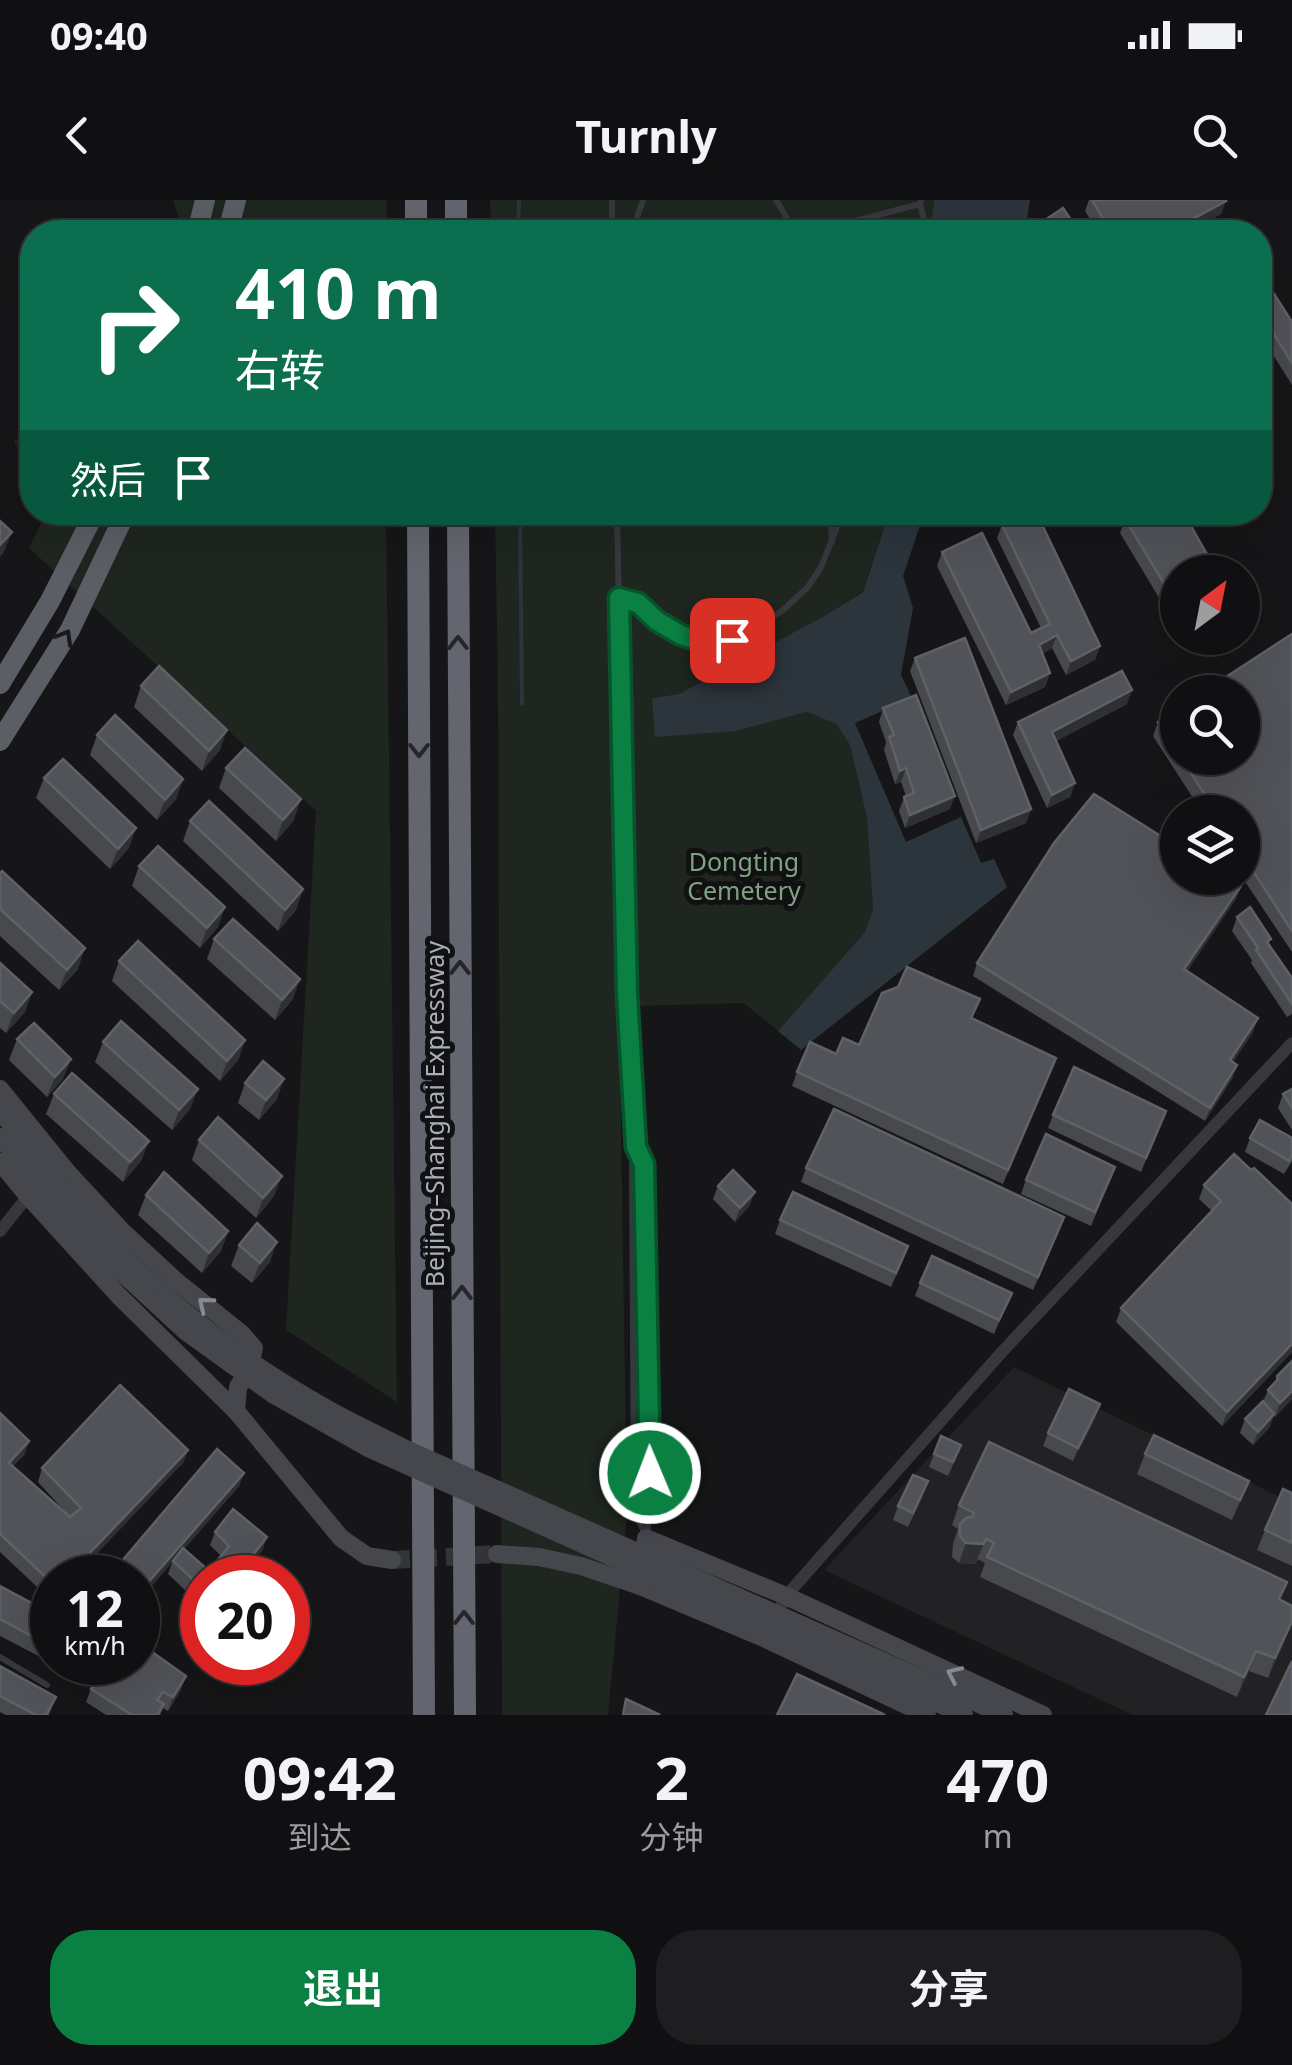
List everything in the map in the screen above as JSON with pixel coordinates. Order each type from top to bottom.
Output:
[{"type":"highway","points":[[0,684],[50,602],[88,525]]},
{"type":"highway","points":[[0,741],[70,630],[120,525]]},
{"type":"highway","name":"Beijing–Shanghai Expressway","points":[[418,525],[424,1715]]},
{"type":"highway","name":"Beijing–Shanghai Expressway","points":[[458,525],[465,1715]]},
{"type":"main road","points":[[0,1089],[68,1173],[121,1230],[254,1348],[249,1370],[238,1387],[236,1410]]},
{"type":"main road","points":[[0,1112],[140,1272],[256,1365],[327,1408],[408,1450],[1004,1715]]},
{"type":"main road","points":[[0,1137],[54,1202],[132,1282],[185,1331],[274,1395],[368,1448],[964,1715]]},
{"type":"main road","points":[[0,1162],[119,1296],[236,1410],[341,1538],[367,1556],[392,1560]]},
{"type":"main road","points":[[640,1586],[646,1538],[786,1596],[1043,1715]]},
{"type":"main road","points":[[497,1554],[581,1566],[640,1586],[766,1639],[928,1715]]},
{"type":"street","points":[[766,1639],[786,1596],[1000,1353],[1292,1043]]},
{"type":"street","points":[[0,1230],[28,1196]]},
{"type":"lane","points":[[855,220],[920,202]]},
{"type":"lane","points":[[617,525],[627,994],[636,1147],[632,1164],[634,1510],[646,1538]]},
{"type":"lane","points":[[831,525],[832,544]]},
{"type":"lane","points":[[619,598],[638,603],[657,621],[681,635],[708,644],[732,640],[782,611],[808,587],[822,567],[839,525]]},
{"type":"lane","points":[[636,1147],[644,1164],[650,1512],[646,1538]]},
{"type":"lane","points":[[0,1657],[30,1675]]},
{"type":"shaded area","points":[[934,200],[1030,200],[1027,220],[932,220]]},
{"type":"shaded area","points":[[885,525],[920,525],[903,576],[913,608],[901,675],[912,698],[855,723],[906,842],[961,817],[981,863],[994,859],[1007,887],[801,1050],[778,1031],[865,932],[873,909],[867,818],[850,745],[836,724],[807,712],[736,731],[655,737],[652,698],[679,694],[863,592]]},
{"type":"shaded area","points":[[1014,1367],[1292,1503],[1292,1715],[1133,1715],[824,1570]]},
{"type":"green space","points":[[173,200],[387,200],[386,220],[179,220]]},
{"type":"green space","points":[[490,200],[934,200],[932,220],[491,220]]},
{"type":"green space","points":[[40,525],[386,525],[397,1402],[286,1330],[316,811],[29,548]]},
{"type":"green space","name":"Dongting Cemetery","points":[[495,525],[885,525],[863,591],[679,694],[652,698],[736,731],[807,712],[836,724],[850,745],[867,818],[873,909],[865,932],[778,1031],[744,1003],[637,1006],[636,993],[619,995],[627,1514],[608,1715],[502,1715]]},
{"type":"building","points":[[1092,200],[1226,201],[1191,220],[1104,220]]},
{"type":"building","points":[[1063,208],[1071,220],[1045,220]]},
{"type":"building","points":[[1272,291],[1292,322],[1292,363],[1272,331]]},
{"type":"building","points":[[0,521],[12,532],[0,545]]},
{"type":"building","points":[[1002,525],[1042,525],[1100,646],[1071,661],[1057,635],[1039,645],[1050,673],[1011,692],[942,552],[982,533],[1031,633],[1050,624]]},
{"type":"building","points":[[1129,525],[1190,525],[1207,555],[1160,555],[1160,577]]},
{"type":"building","points":[[1292,634],[1292,931],[1260,882],[1260,795],[1205,795],[1192,775],[1260,775],[1260,675],[1229,675]]},
{"type":"building","points":[[965,638],[1031,809],[981,830],[915,658]]},
{"type":"building","points":[[159,666],[227,730],[209,751],[141,686]]},
{"type":"building","points":[[1122,671],[1132,690],[1052,732],[1075,783],[1052,795],[1018,722]]},
{"type":"building","points":[[916,695],[955,796],[910,815],[904,797],[914,793],[906,768],[900,771],[889,737],[894,735],[883,708]]},
{"type":"building","points":[[115,715],[183,779],[165,800],[97,735]]},
{"type":"building","points":[[245,748],[301,799],[283,820],[226,768]]},
{"type":"building","points":[[63,759],[136,828],[118,849],[44,778]]},
{"type":"building","points":[[1094,794],[1160,836],[1160,895],[1235,895],[1184,969],[1258,1018],[1230,1060],[1237,1065],[1210,1108],[977,963],[1054,843]]},
{"type":"building","points":[[209,801],[303,889],[285,910],[190,821]]},
{"type":"building","points":[[158,846],[225,907],[207,928],[139,866]]},
{"type":"building","points":[[2,871],[85,948],[67,970],[0,909]]},
{"type":"building","points":[[1250,907],[1271,939],[1267,942],[1292,978],[1292,1004],[1237,917]]},
{"type":"building","points":[[233,919],[300,979],[282,1000],[214,939]]},
{"type":"building","points":[[138,941],[245,1040],[227,1061],[119,961]]},
{"type":"building","points":[[0,963],[32,992],[14,1013],[0,1001]]},
{"type":"building","points":[[907,967],[980,999],[971,1018],[1056,1058],[1008,1170],[797,1072],[810,1042],[836,1054],[843,1038],[859,1045],[882,993],[898,987]]},
{"type":"building","points":[[121,1021],[198,1089],[179,1110],[103,1042]]},
{"type":"building","points":[[34,1023],[71,1059],[55,1077],[17,1039]]},
{"type":"building","points":[[263,1061],[284,1079],[266,1100],[245,1083]]},
{"type":"building","points":[[1074,1067],[1166,1111],[1146,1158],[1053,1115]]},
{"type":"building","points":[[72,1073],[149,1141],[130,1162],[54,1094]]},
{"type":"building","points":[[1292,1089],[1292,1108],[1283,1094]]},
{"type":"building","points":[[834,1109],[1064,1217],[1038,1277],[806,1168]]},
{"type":"building","points":[[218,1117],[282,1176],[263,1198],[199,1140]]},
{"type":"building","points":[[1260,1120],[1292,1138],[1289,1161],[1250,1138]]},
{"type":"building","points":[[1046,1134],[1115,1167],[1095,1212],[1026,1180]]},
{"type":"building","points":[[1234,1154],[1292,1204],[1292,1344],[1227,1412],[1121,1308],[1221,1201],[1204,1185]]},
{"type":"building","points":[[733,1170],[755,1192],[740,1208],[718,1186]]},
{"type":"building","points":[[164,1172],[228,1231],[209,1253],[146,1195]]},
{"type":"building","points":[[793,1192],[908,1246],[896,1273],[780,1220]]},
{"type":"building","points":[[257,1223],[277,1242],[260,1263],[239,1245]]},
{"type":"building","points":[[932,1256],[1012,1293],[999,1320],[920,1283]]},
{"type":"building","points":[[1292,1361],[1292,1391],[1280,1403],[1268,1390]]},
{"type":"building","points":[[120,1385],[188,1450],[88,1555],[30,1555],[30,1562],[0,1534],[0,1413],[29,1441],[9,1463],[70,1517],[81,1508],[42,1468]]},
{"type":"building","points":[[1069,1389],[1100,1404],[1078,1448],[1048,1433]]},
{"type":"building","points":[[1263,1401],[1274,1414],[1258,1432],[1245,1419]]},
{"type":"building","points":[[1154,1435],[1249,1481],[1240,1500],[1145,1454]]},
{"type":"building","points":[[941,1436],[961,1445],[953,1462],[934,1454]]},
{"type":"building","points":[[989,1442],[1287,1582],[1279,1599],[1292,1606],[1292,1621],[1275,1658],[1256,1651],[1244,1677],[987,1557],[994,1543],[986,1539],[983,1544],[966,1543],[960,1536],[960,1524],[974,1513],[959,1505]]},
{"type":"building","points":[[217,1449],[244,1473],[160,1569],[160,1555],[127,1555]]},
{"type":"building","points":[[913,1475],[928,1481],[913,1513],[898,1506]]},
{"type":"building","points":[[1283,1489],[1292,1493],[1292,1543],[1265,1530]]},
{"type":"building","points":[[233,1509],[267,1537],[253,1555],[222,1555],[229,1546],[215,1532]]},
{"type":"building","points":[[183,1548],[191,1555],[180,1555],[180,1568],[173,1561]]},
{"type":"building","points":[[0,1586],[30,1602],[30,1635],[0,1619]]},
{"type":"building","points":[[160,1658],[180,1672],[180,1685],[173,1697],[163,1692],[157,1700],[164,1704],[157,1715],[132,1715],[91,1689],[94,1685],[160,1685]]},
{"type":"building","points":[[1292,1661],[1292,1715],[1266,1715]]},
{"type":"building","points":[[0,1666],[56,1697],[46,1715],[36,1715],[0,1696]]},
{"type":"building","points":[[797,1674],[885,1715],[777,1715]]},
{"type":"building","points":[[626,1699],[660,1715],[623,1715]]},
{"type":"waterway","points":[[518,220],[519,200]]},
{"type":"waterway","points":[[520,525],[522,704]]},
{"type":"tunnel","points":[[392,1560],[497,1554]]},
{"type":"route","points":[[650,1473],[644,1164],[636,1147],[627,994],[619,598],[638,603],[657,621],[681,635],[708,644],[732,640]]}]
